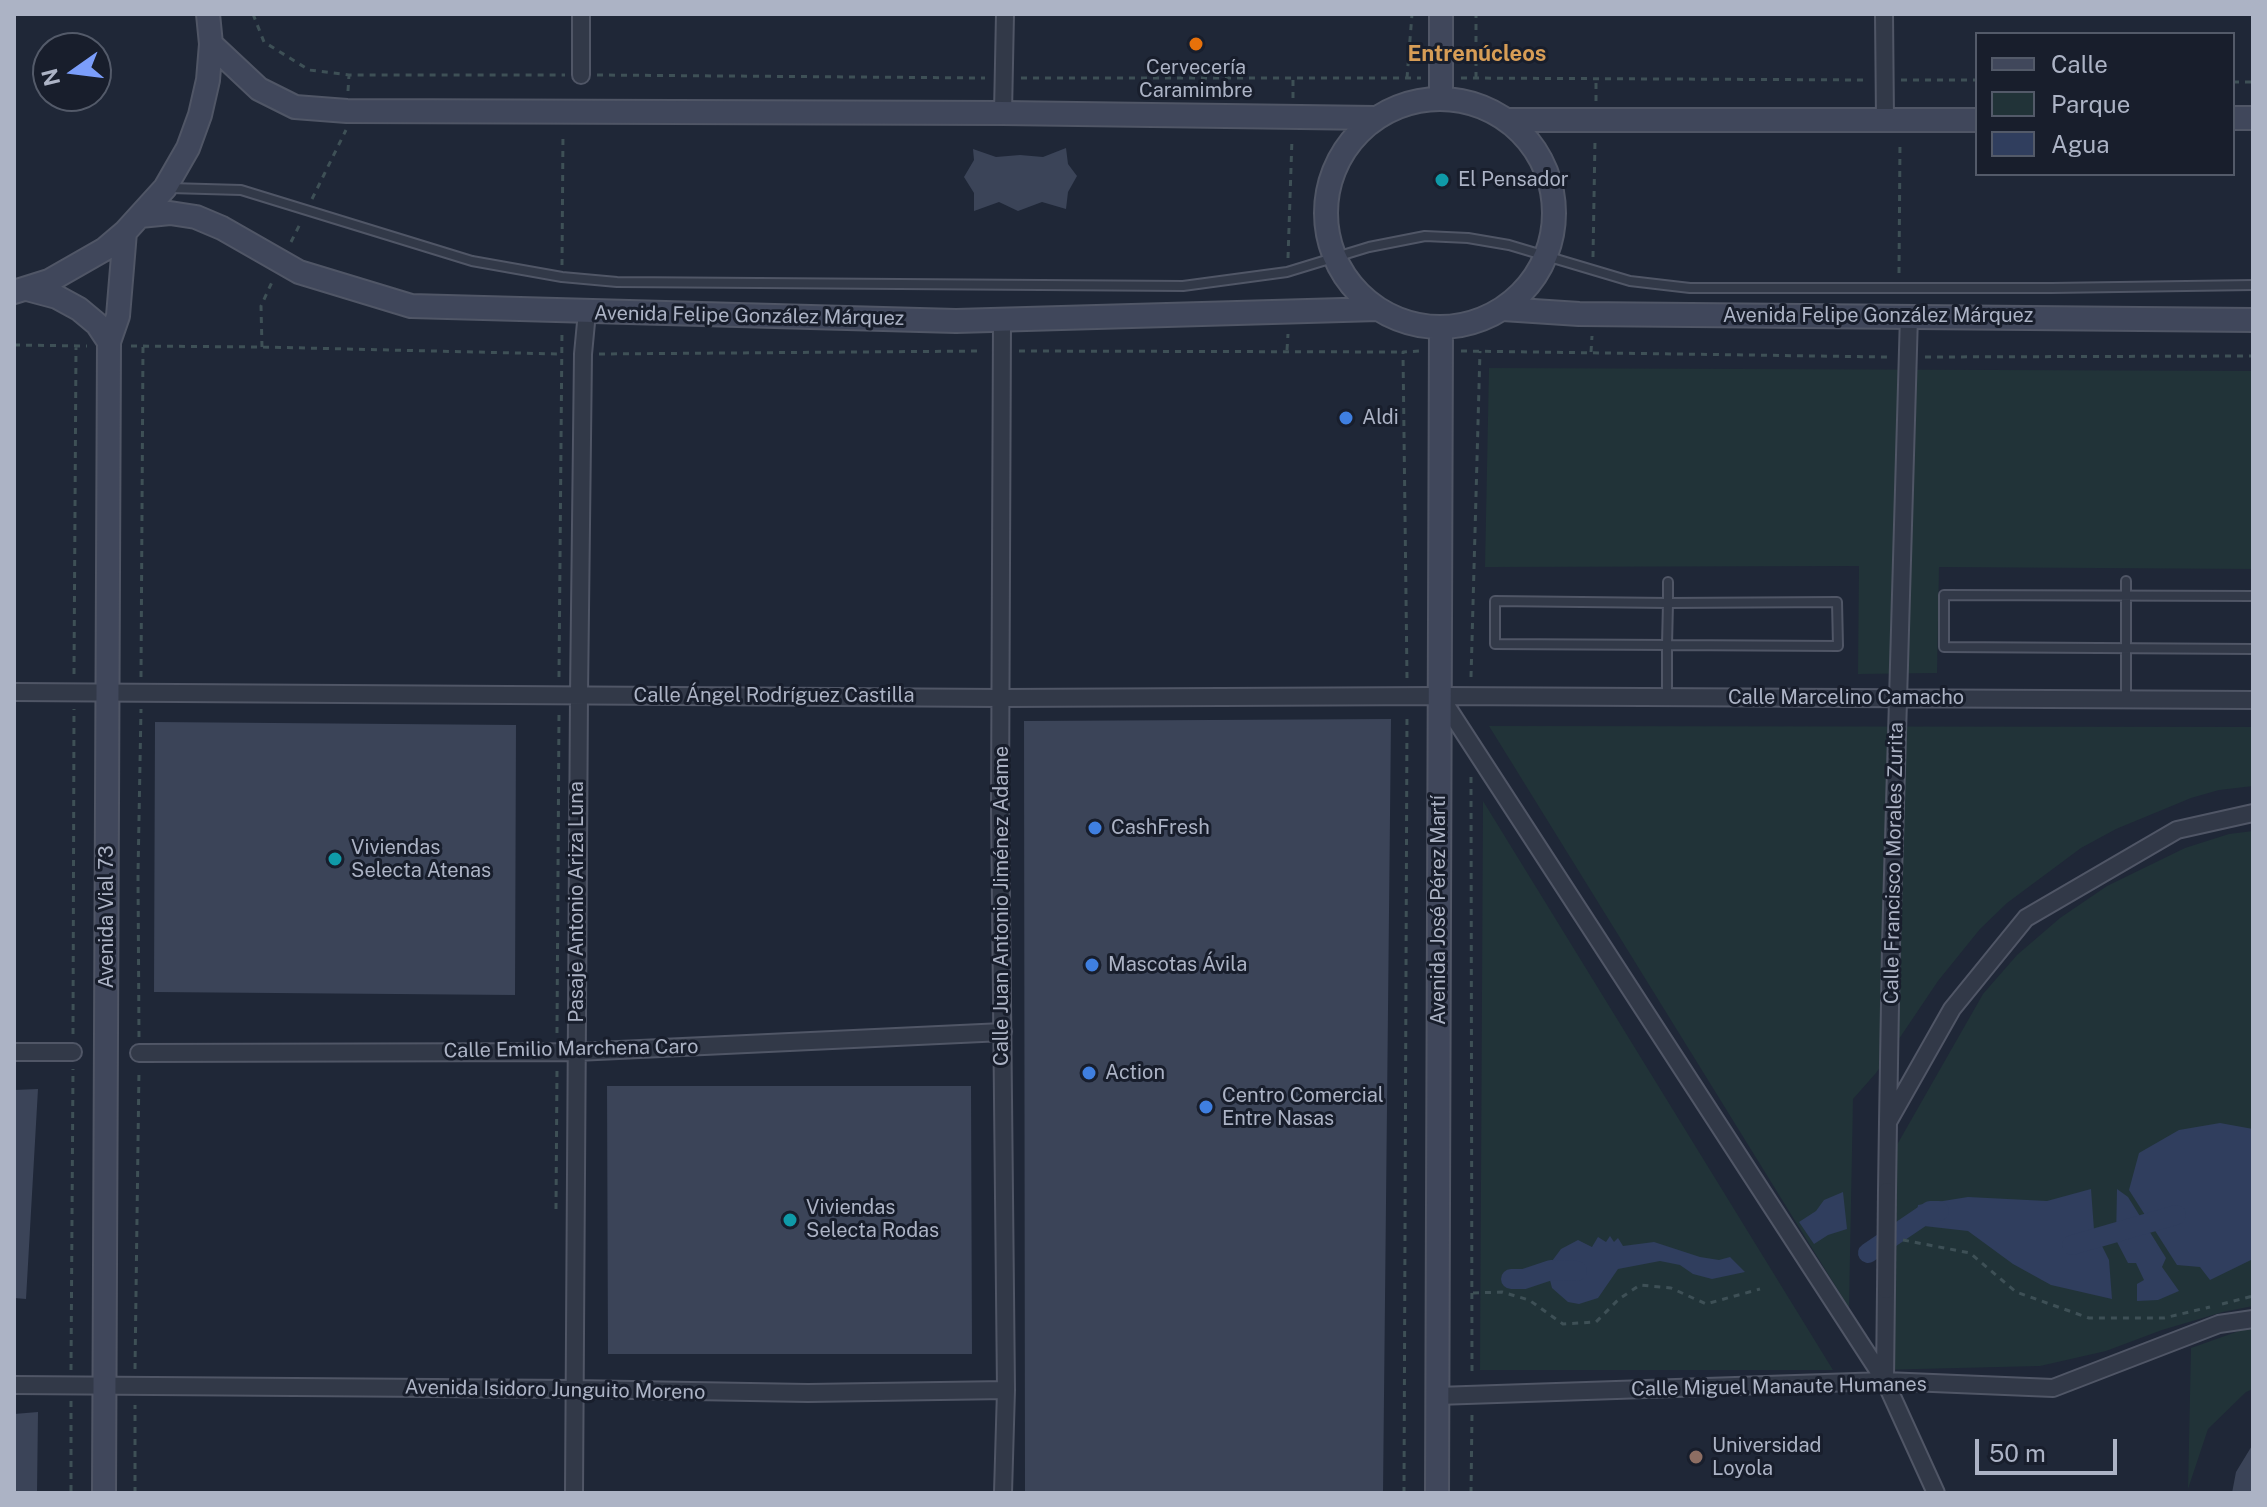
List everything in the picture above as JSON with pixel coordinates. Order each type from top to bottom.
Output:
[{"type":"main road","points":[[20,290],[77,266],[105,249],[165,188],[188,148],[200,115],[208,80],[211,44],[208,14]]},
{"type":"main road","points":[[1441,14],[1441,88]]},
{"type":"main road","points":[[211,44],[259,89],[295,107],[347,111],[1003,113],[1375,118]]},
{"type":"main road","points":[[1441,88],[1508,120],[1534,146],[1550,179],[1555,216],[1546,257],[1530,284],[1503,309],[1474,322],[1441,327],[1408,323],[1378,309],[1351,283],[1336,258],[1326,214],[1332,177],[1349,144],[1375,118],[1441,88]]},
{"type":"main road","points":[[1508,120],[1975,120]]},
{"type":"main road","name":"Avenida Felipe González Márquez","points":[[132,224],[170,213],[196,217],[222,228],[299,272],[411,306],[956,321],[1378,309]]},
{"type":"main road","name":"Avenida Vial 73","points":[[104,1493],[109,344],[118,316],[120,268],[132,224]]},
{"type":"main road","points":[[20,290],[57,297],[79,309],[97,324],[109,344]]},
{"type":"main road","name":"Avenida Felipe González Márquez","points":[[1503,309],[1592,314],[2253,320]]},
{"type":"main road","name":"Avenida José Pérez Martí","points":[[1437,1493],[1441,327]]},
{"type":"street","points":[[581,14],[581,75]]},
{"type":"street","points":[[1003,113],[1005,14]]},
{"type":"street","points":[[1884,14],[1884,80],[1892,120]]},
{"type":"street","name":"Pasaje Antonio Ariza Luna","points":[[574,1493],[579,695],[583,354],[587,312]]},
{"type":"street","name":"Calle Francisco Morales Zurita","points":[[1909,315],[1888,1122],[1885,1381],[1936,1493]]},
{"type":"street","name":"Calle Juan Antonio Jiménez Adame","points":[[1002,320],[1000,807],[1006,1390],[1003,1493]]},
{"type":"street","name":"Calle Ángel Rodríguez Castilla","points":[[14,692],[1002,698],[1440,696]]},
{"type":"street","points":[[1440,696],[1885,1381]]},
{"type":"street","name":"Calle Marcelino Camacho","points":[[1440,696],[2253,700]]},
{"type":"street","name":"Calle Francisco Morales Zurita","points":[[1888,1122],[1952,1009],[2026,918],[2177,830],[2253,813]]},
{"type":"street","name":"Calle Emilio Marchena Caro","points":[[139,1053],[576,1052],[1003,1032]]},
{"type":"street","points":[[14,1052],[73,1052]]},
{"type":"street","name":"Calle Miguel Manaute Humanes","points":[[1437,1396],[1885,1381],[2053,1388],[2219,1324],[2253,1319]]},
{"type":"street","name":"Avenida Isidoro Junguito Moreno","points":[[14,1385],[808,1393],[1006,1390]]},
{"type":"lane","points":[[165,188],[241,190],[472,261],[562,277],[617,282],[1183,286],[1287,272],[1369,247],[1425,236],[1468,238],[1509,245],[1630,281],[1690,288],[2253,285]]},
{"type":"lane","points":[[2126,581],[2126,699]]},
{"type":"lane","points":[[1667,697],[1668,582]]},
{"type":"lane","points":[[2253,596],[1944,595],[1944,647],[2253,649]]},
{"type":"lane","points":[[1495,601],[1668,603],[1837,602],[1838,646],[1495,644],[1495,601]]},
{"type":"path","points":[[253,14],[264,42],[275,49],[309,70],[349,75],[1407,78],[1441,88],[1476,78],[1975,80]]},
{"type":"path","points":[[1407,78],[1412,14]]},
{"type":"path","points":[[1476,14],[1476,78]]},
{"type":"path","points":[[347,96],[349,75]]},
{"type":"path","points":[[1287,272],[1293,78]]},
{"type":"path","points":[[1593,270],[1596,79]]},
{"type":"path","points":[[1892,120],[1899,289]]},
{"type":"path","points":[[562,277],[564,126]]},
{"type":"path","points":[[309,205],[347,127]]},
{"type":"path","points":[[288,249],[300,224]]},
{"type":"path","points":[[262,347],[261,306],[275,275]]},
{"type":"path","points":[[1287,351],[1288,311]]},
{"type":"path","points":[[556,1220],[563,312]]},
{"type":"path","points":[[1591,352],[1592,314]]},
{"type":"path","points":[[14,345],[109,344],[561,354],[1403,352]]},
{"type":"path","points":[[74,680],[76,346]]},
{"type":"path","points":[[141,682],[143,346]]},
{"type":"path","points":[[1471,696],[1480,351]]},
{"type":"path","points":[[1908,357],[2253,356]]},
{"type":"path","points":[[71,1493],[74,706]]},
{"type":"path","points":[[135,1493],[141,706]]},
{"type":"path","points":[[1471,745],[1471,1493]]},
{"type":"path","points":[[1896,1238],[1970,1253],[2016,1292],[2089,1318],[2164,1318],[2253,1296]]},
{"type":"path","points":[[1473,1293],[1502,1292],[1529,1300],[1563,1324],[1596,1322],[1619,1299],[1640,1285],[1671,1288],[1706,1304],[1760,1289]]},
{"type":"green space","points":[[1489,368],[2253,371],[2253,569],[1939,567],[1937,673],[1858,674],[1859,566],[1485,567]]},
{"type":"green space","points":[[1489,726],[2253,727],[2253,786],[2219,790],[2191,798],[2116,829],[2081,848],[2007,903],[1980,929],[1938,981],[1876,1073],[1853,1099],[1849,1308]]},
{"type":"green space","points":[[1483,801],[1833,1370],[1480,1370]]},
{"type":"green space","points":[[2253,831],[2253,1306],[2162,1330],[2106,1351],[2040,1366],[1877,1370],[1890,1157],[1983,994],[2017,955],[2060,918],[2107,886],[2185,848],[2229,834]]},
{"type":"green space","points":[[2253,1326],[2253,1389],[2246,1392],[2208,1429],[2188,1489],[2191,1348]]},
{"type":"water","points":[[2220,1123],[2253,1129],[2253,1259],[2210,1280],[2200,1267],[2177,1265],[2129,1190],[2139,1153],[2179,1130]]},
{"type":"water","points":[[2091,1189],[2094,1230],[2109,1260],[2112,1299],[2051,1285],[2013,1264],[1968,1231],[1915,1225],[1918,1205],[1968,1197],[2047,1201]]},
{"type":"water","points":[[2117,1189],[2128,1197],[2166,1258],[2162,1267],[2179,1291],[2158,1300],[2137,1301],[2137,1284],[2144,1280],[2136,1263],[2128,1263],[2116,1240]]},
{"type":"water","points":[[1843,1192],[1847,1229],[1828,1235],[1814,1244],[1799,1222],[1816,1211],[1824,1200]]},
{"type":"water","points":[[1610,1236],[1614,1242],[1618,1238],[1623,1246],[1654,1242],[1700,1257],[1719,1260],[1730,1257],[1745,1272],[1712,1279],[1693,1274],[1680,1265],[1660,1261],[1618,1269],[1598,1298],[1579,1304],[1568,1302],[1552,1288],[1549,1276],[1552,1261],[1561,1249],[1578,1240],[1592,1247],[1598,1237],[1606,1242]]},
{"type":"building","points":[[1066,148],[1068,164],[1077,176],[1068,192],[1066,209],[1042,202],[1018,211],[999,202],[974,211],[974,193],[964,177],[974,160],[973,149],[996,157],[1043,157]]},
{"type":"building","name":"Centro Comercial Entre Nasas","points":[[1391,719],[1383,1493],[1025,1493],[1024,721]]},
{"type":"building","name":"Viviendas Selecta Atenas","points":[[155,722],[516,725],[515,995],[154,992]]},
{"type":"building","name":"Viviendas Selecta Rodas","points":[[607,1086],[971,1086],[972,1354],[608,1354]]},
{"type":"building","points":[[38,1089],[26,1299],[14,1298],[14,1090]]},
{"type":"building","points":[[38,1412],[37,1493],[14,1493],[14,1414]]},
{"type":"building","points":[[2253,1444],[2253,1493],[2232,1493],[2236,1472]]},
{"type":"waterway","points":[[1868,1253],[1930,1211],[1939,1211]]},
{"type":"waterway","points":[[2072,1245],[2176,1215]]},
{"type":"waterway","points":[[1511,1279],[1524,1279],[1551,1270],[1577,1271]]},
{"type":"place","name":"Cervecería Caramimbre","points":[[1196,44]]},
{"type":"place","name":"El Pensador","points":[[1442,180]]},
{"type":"place","name":"Aldi","points":[[1346,418]]},
{"type":"place","name":"CashFresh","points":[[1095,828]]},
{"type":"place","name":"Viviendas Selecta Atenas","points":[[335,859]]},
{"type":"place","name":"Mascotas Ávila","points":[[1092,965]]},
{"type":"place","name":"Action","points":[[1089,1073]]},
{"type":"place","name":"Centro Comercial Entre Nasas","points":[[1206,1107]]},
{"type":"place","name":"Viviendas Selecta Rodas","points":[[790,1220]]},
{"type":"place","name":"Universidad Loyola","points":[[1696,1457]]},
{"type":"district","name":"Entrenúcleos","points":[[1477,54]]}]
